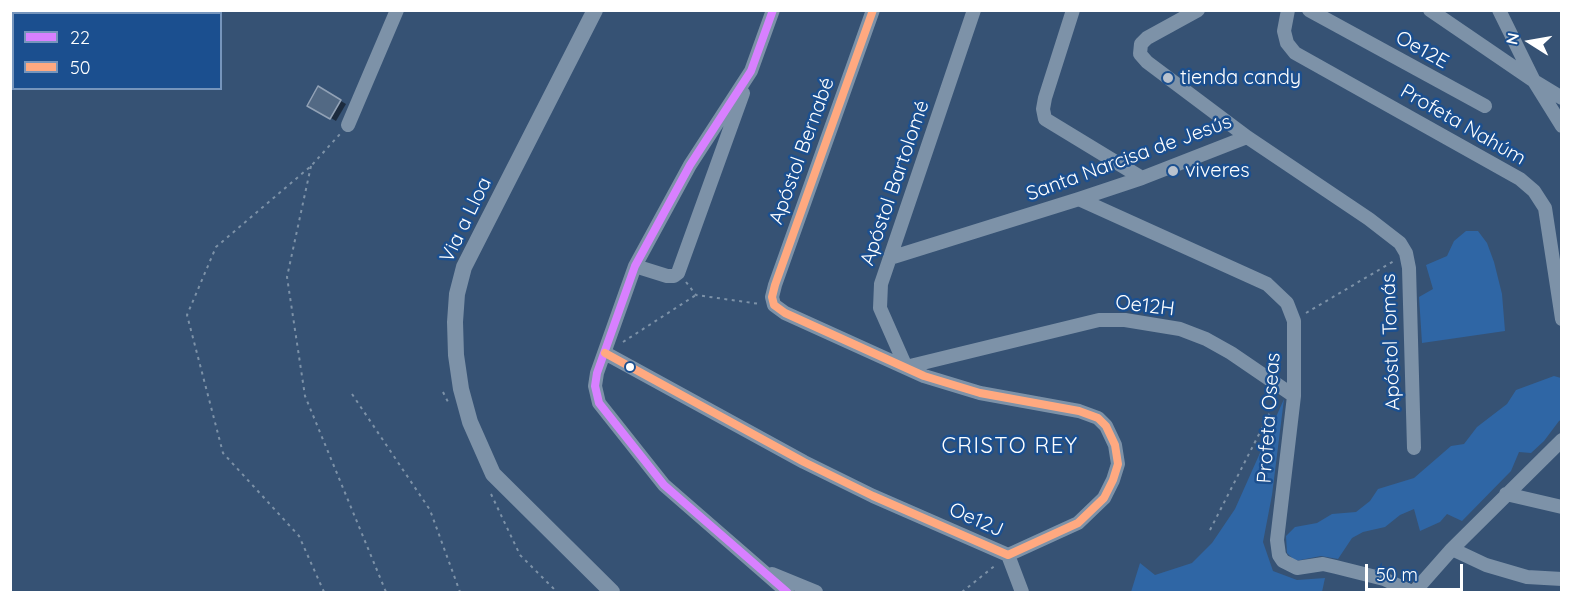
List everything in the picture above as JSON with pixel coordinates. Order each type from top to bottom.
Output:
[{"type":"street","points":[[348,125],[397,10]]},
{"type":"street","name":"Via a Lloa","points":[[595,10],[464,267],[457,294],[455,322],[456,356],[461,389],[470,422],[493,474],[612,592]]},
{"type":"street","points":[[635,266],[667,276],[674,276],[678,273],[772,10]]},
{"type":"street","name":"Apóstol Bernabé","points":[[774,305],[772,297],[775,285],[873,10]]},
{"type":"street","name":"Apóstol Bartolomé","points":[[906,367],[880,308],[881,284],[974,10]]},
{"type":"street","points":[[1073,10],[1043,109],[1046,119],[1142,178]]},
{"type":"street","name":"Santa Narcisa de Jesús","points":[[1198,10],[1147,38],[1141,44],[1140,54],[1147,62],[1247,137]]},
{"type":"street","name":"Profeta Nahúm","points":[[1288,10],[1284,31],[1287,43],[1295,53],[1520,179],[1534,191],[1545,208],[1562,319]]},
{"type":"street","name":"Oe12E","points":[[1309,10],[1485,106]]},
{"type":"street","points":[[1430,10],[1562,98]]},
{"type":"street","points":[[1499,10],[1534,81],[1562,126]]},
{"type":"street","points":[[751,71],[690,165],[635,266],[597,373],[595,386],[599,403],[664,485],[787,592]]},
{"type":"street","name":"Santa Narcisa de Jesús","points":[[890,258],[1142,178],[1247,137]]},
{"type":"street","name":"Apóstol Tomás","points":[[1247,137],[1369,219],[1400,243],[1406,253],[1409,268],[1414,448]]},
{"type":"street","points":[[1079,199],[1267,284],[1287,303],[1294,321]]},
{"type":"street","name":"Oe12J","points":[[604,353],[804,462],[873,496],[1008,555],[1078,523],[1104,498],[1118,464],[1115,445],[1106,426],[1098,418],[1079,411],[980,393],[924,376],[785,313],[774,305]]},
{"type":"street","name":"Oe12H","points":[[906,367],[1099,321],[1125,321],[1168,327],[1206,339],[1231,353],[1288,392]]},
{"type":"street","name":"Profeta Oseas","points":[[1294,321],[1277,540],[1279,555],[1283,561],[1297,568],[1323,564],[1384,579],[1413,592]]},
{"type":"street","points":[[1413,592],[1452,549],[1562,440]]},
{"type":"street","points":[[1506,494],[1562,507]]},
{"type":"street","points":[[1452,549],[1486,565],[1527,577],[1562,579]]},
{"type":"street","points":[[1008,555],[1022,592]]},
{"type":"street","points":[[759,568],[816,592]]},
{"type":"path","points":[[324,592],[299,536],[223,453],[187,315],[216,247],[311,166],[348,125]]},
{"type":"path","points":[[311,166],[287,277],[304,396],[386,592]]},
{"type":"path","points":[[1294,321],[1406,253]]},
{"type":"path","points":[[678,273],[696,295]]},
{"type":"path","points":[[604,353],[696,295],[774,305]]},
{"type":"path","points":[[1210,530],[1288,392]]},
{"type":"path","points":[[352,394],[430,510],[460,592]]},
{"type":"path","points":[[962,592],[1008,555]]},
{"type":"shaded area","points":[[1466,231],[1478,231],[1487,243],[1502,294],[1505,331],[1422,343],[1419,297],[1433,289],[1426,265],[1447,256],[1454,241]]},
{"type":"shaded area","points":[[1554,376],[1561,378],[1561,420],[1531,453],[1519,452],[1511,471],[1462,521],[1447,514],[1440,522],[1420,531],[1414,509],[1400,515],[1385,527],[1363,532],[1352,538],[1338,559],[1321,556],[1295,561],[1287,553],[1286,536],[1295,527],[1317,523],[1332,514],[1356,512],[1370,501],[1378,489],[1414,478],[1451,446],[1464,444],[1477,427],[1507,404],[1516,390]]},
{"type":"shaded area","points":[[1284,399],[1272,495],[1263,542],[1273,571],[1297,580],[1325,578],[1322,592],[1131,592],[1140,563],[1155,575],[1192,563],[1212,543],[1235,509]]},
{"type":"building","points":[[318,86],[341,100],[330,119],[307,106]]},
{"type":"transit line","name":"22","points":[[773,10],[751,71],[690,165],[635,266],[597,373],[595,386],[599,403],[664,485],[787,592]]},
{"type":"transit line","name":"50","points":[[605,353],[804,462],[873,496],[1008,555],[1078,523],[1104,498],[1118,464],[1115,445],[1106,426],[1098,418],[1079,411],[980,393],[924,376],[785,313],[774,305],[772,297],[775,285],[873,10]]},
{"type":"place","name":"tienda candy","points":[[1168,78]]},
{"type":"place","name":"viveres","points":[[1173,171]]},
{"type":"district","name":"CRISTO REY","points":[[1010,446]]}]
